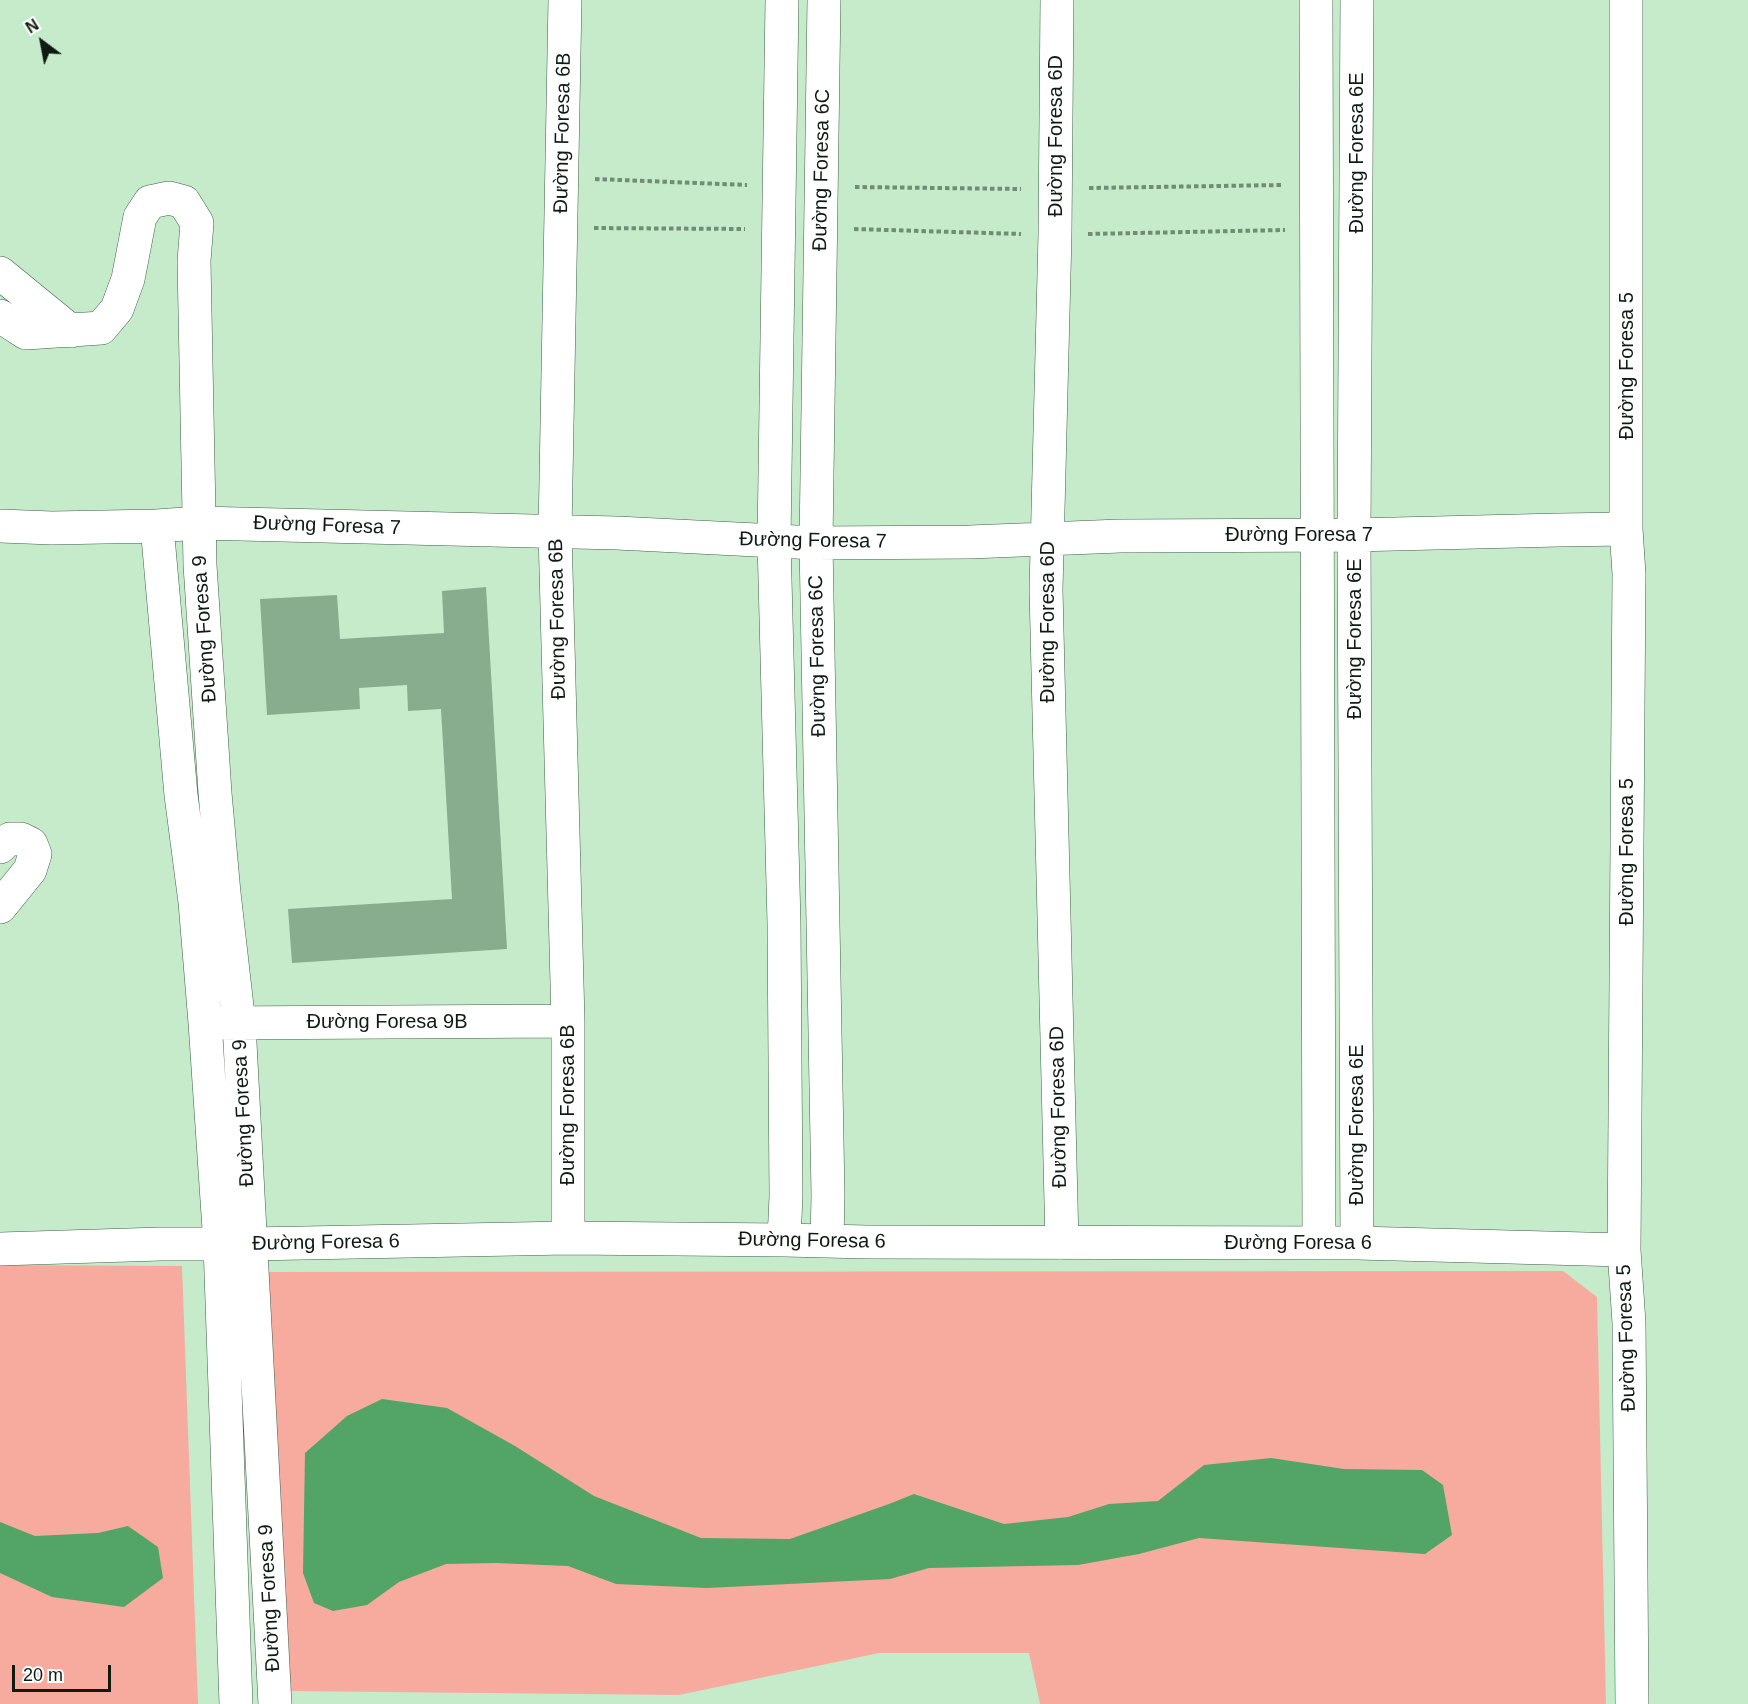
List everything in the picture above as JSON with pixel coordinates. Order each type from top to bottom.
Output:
[{"type":"street","name":"Đường Foresa 6B","points":[[565,0],[555,532],[568,1021],[568,1238]]},
{"type":"street","name":"Đường Foresa 6C","points":[[782,0],[774,541],[784,923],[786,1196],[784,1240]]},
{"type":"street","name":"Đường Foresa 6C","points":[[824,0],[816,543],[828,1183],[827,1240]]},
{"type":"street","name":"Đường Foresa 6D","points":[[1057,0],[1056,189],[1046,590],[1062,1243]]},
{"type":"street","name":"Đường Foresa 6E","points":[[1316,0],[1319,1242]]},
{"type":"street","name":"Đường Foresa 6E","points":[[1357,0],[1354,535],[1357,1243]]},
{"type":"street","name":"Đường Foresa 5","points":[[1626,0],[1626,530],[1629,574],[1624,1250],[1629,1323],[1632,1704]]},
{"type":"street","name":"Đường Foresa 9","points":[[71,331],[101,328],[117,309],[128,279],[140,217],[150,202],[169,198],[184,202],[197,223],[194,261],[198,523],[216,804],[239,1024],[236,1244],[236,1704]]},
{"type":"street","points":[[0,273],[71,331]]},
{"type":"street","points":[[0,315],[26,333],[71,331]]},
{"type":"street","name":"Đường Foresa 7","points":[[0,526],[36,528],[198,523],[555,532],[816,543],[1626,530]]},
{"type":"street","name":"Đường Foresa 9","points":[[157,526],[180,795],[195,902],[205,1023],[236,1244],[275,1704]]},
{"type":"street","points":[[0,847],[7,840],[16,838],[28,842],[35,854],[30,870],[0,907]]},
{"type":"street","name":"Đường Foresa 9B","points":[[205,1023],[568,1021]]},
{"type":"street","name":"Đường Foresa 6","points":[[0,1249],[161,1244],[568,1238],[867,1242],[1319,1242],[1624,1250]]},
{"type":"path","points":[[562,177],[779,186]]},
{"type":"path","points":[[821,187],[1056,189],[1316,184]]},
{"type":"path","points":[[561,228],[779,230]]},
{"type":"path","points":[[821,228],[1055,234],[1317,229]]},
{"type":"shaded area","points":[[0,1265],[182,1266],[198,1704],[0,1704]]},
{"type":"shaded area","points":[[1563,1271],[1597,1297],[1606,1704],[1040,1704],[1029,1653],[879,1653],[679,1695],[286,1691],[251,1272]]},
{"type":"shaded area","points":[[382,1399],[447,1408],[515,1446],[594,1496],[701,1538],[790,1539],[914,1494],[1004,1524],[1068,1517],[1109,1504],[1158,1501],[1204,1465],[1271,1458],[1344,1469],[1422,1470],[1443,1485],[1452,1535],[1425,1554],[1199,1538],[1139,1554],[1078,1565],[929,1568],[890,1579],[707,1588],[616,1584],[568,1566],[495,1563],[446,1564],[399,1582],[367,1605],[333,1611],[314,1603],[303,1573],[305,1453],[347,1416]]},
{"type":"shaded area","points":[[0,1522],[35,1536],[98,1533],[128,1526],[158,1547],[163,1578],[124,1607],[52,1597],[0,1573]]},
{"type":"building","points":[[486,587],[507,949],[292,963],[288,909],[452,899],[441,709],[408,711],[407,685],[359,688],[360,709],[267,715],[260,599],[337,595],[340,639],[444,633],[442,591]]}]
